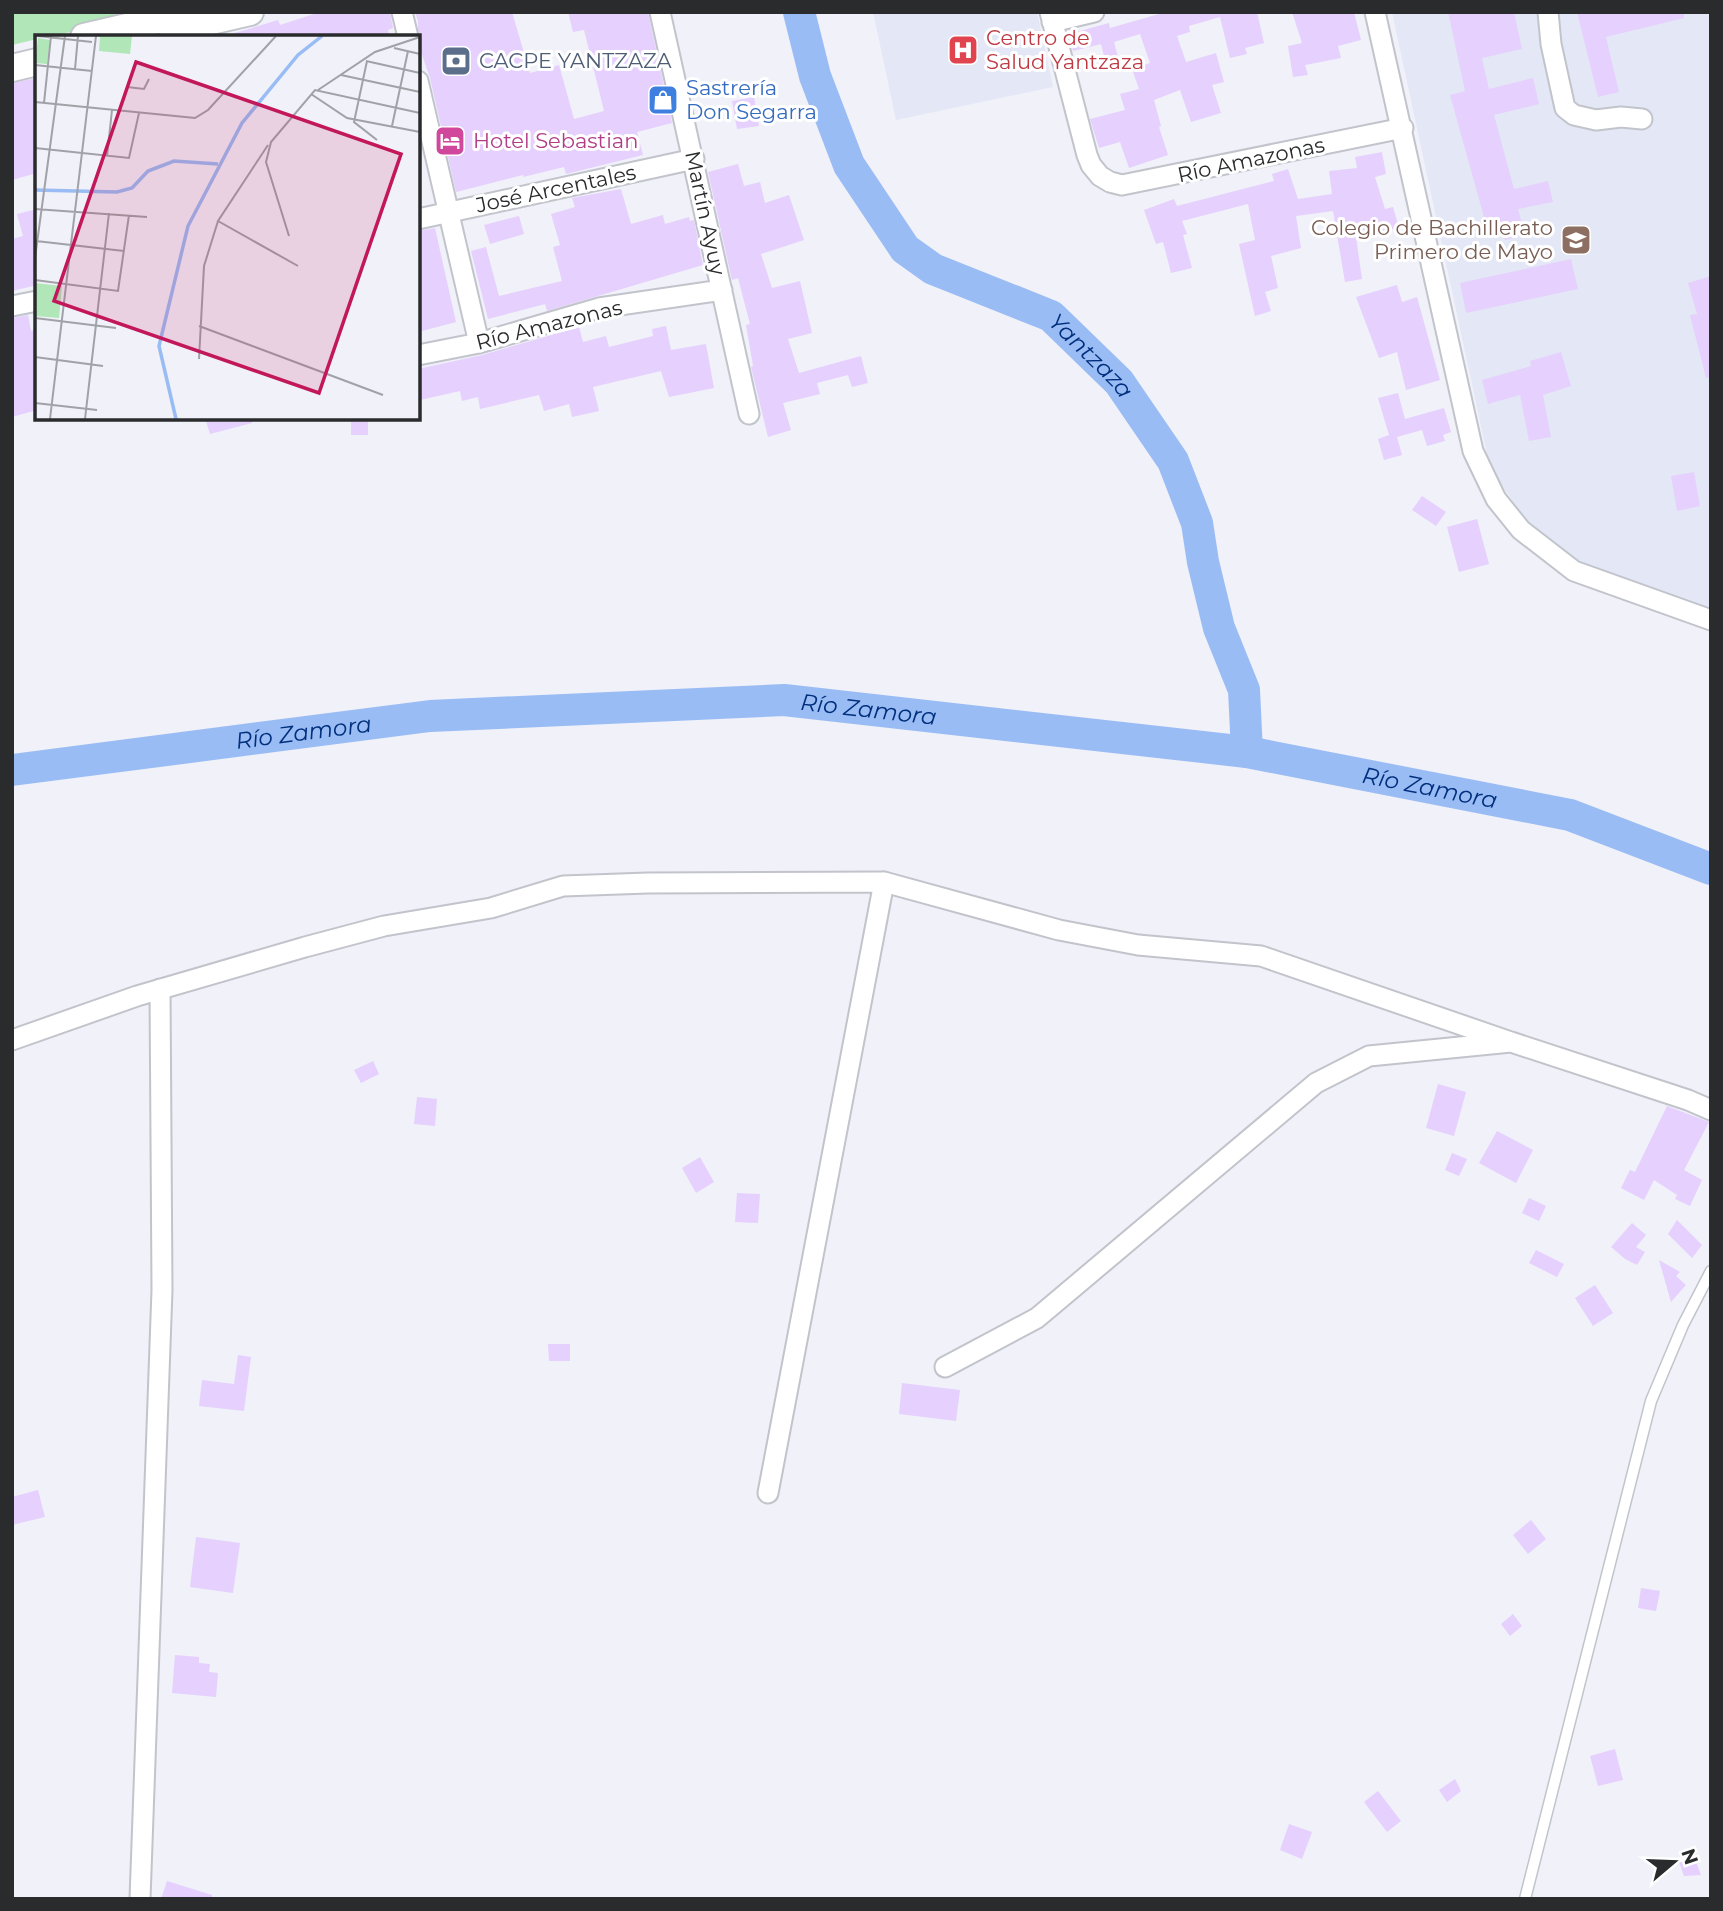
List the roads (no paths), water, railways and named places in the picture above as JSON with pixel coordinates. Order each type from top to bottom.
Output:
[{"type":"main road","points":[[138,28],[191,12]]},
{"type":"main road","points":[[96,35],[250,12]]},
{"type":"main road","points":[[12,53],[35,48]]},
{"type":"main road","points":[[12,68],[35,62]]},
{"type":"street","points":[[402,12],[408,35]]},
{"type":"street","name":"Martín Ayuy","points":[[660,12],[749,414]]},
{"type":"street","points":[[1051,17],[1094,12]]},
{"type":"street","points":[[1376,12],[1474,451],[1496,499],[1521,530],[1574,571],[1711,621]]},
{"type":"street","points":[[1548,12],[1551,44],[1565,108],[1574,115],[1596,120],[1621,117],[1642,119]]},
{"type":"street","name":"Río Amazonas","points":[[1051,17],[1087,155],[1100,176],[1110,182],[1122,185],[1403,128]]},
{"type":"street","points":[[420,90],[479,343]]},
{"type":"street","name":"José Arcentales","points":[[420,219],[694,159]]},
{"type":"street","name":"Río Amazonas","points":[[420,355],[479,343],[598,308],[722,290]]},
{"type":"street","points":[[12,306],[35,301]]},
{"type":"street","points":[[768,1493],[884,882]]},
{"type":"street","points":[[12,1040],[160,989],[384,926],[491,908],[563,886],[884,882],[1059,930],[1138,945],[1261,956],[1688,1100],[1711,1111]]},
{"type":"street","points":[[141,1899],[162,1290],[160,989]]},
{"type":"street","points":[[945,1367],[1037,1318],[1316,1083],[1368,1056],[1511,1042]]},
{"type":"lane","points":[[1525,1899],[1651,1401],[1682,1325],[1711,1271]]},
{"type":"waterway","name":"Yantzaza","points":[[799,12],[815,76],[849,165],[905,249],[933,269],[1051,316],[1119,382],[1173,461],[1197,523],[1203,562],[1219,628],[1244,690],[1247,752]]},
{"type":"waterway","name":"Río Zamora","points":[[12,770],[430,716],[784,700],[1247,752],[1570,815],[1711,869]]},
{"type":"place","name":"Centro de Salud Yantzaza","points":[[963,50]]},
{"type":"place","name":"CACPE YANTZAZA","points":[[456,61]]},
{"type":"place","name":"Sastrería Don Segarra","points":[[663,100]]},
{"type":"place","name":"Hotel Sebastian","points":[[450,141]]},
{"type":"place","name":"Colegio de Bachillerato Primero de Mayo","points":[[1576,240]]}]
